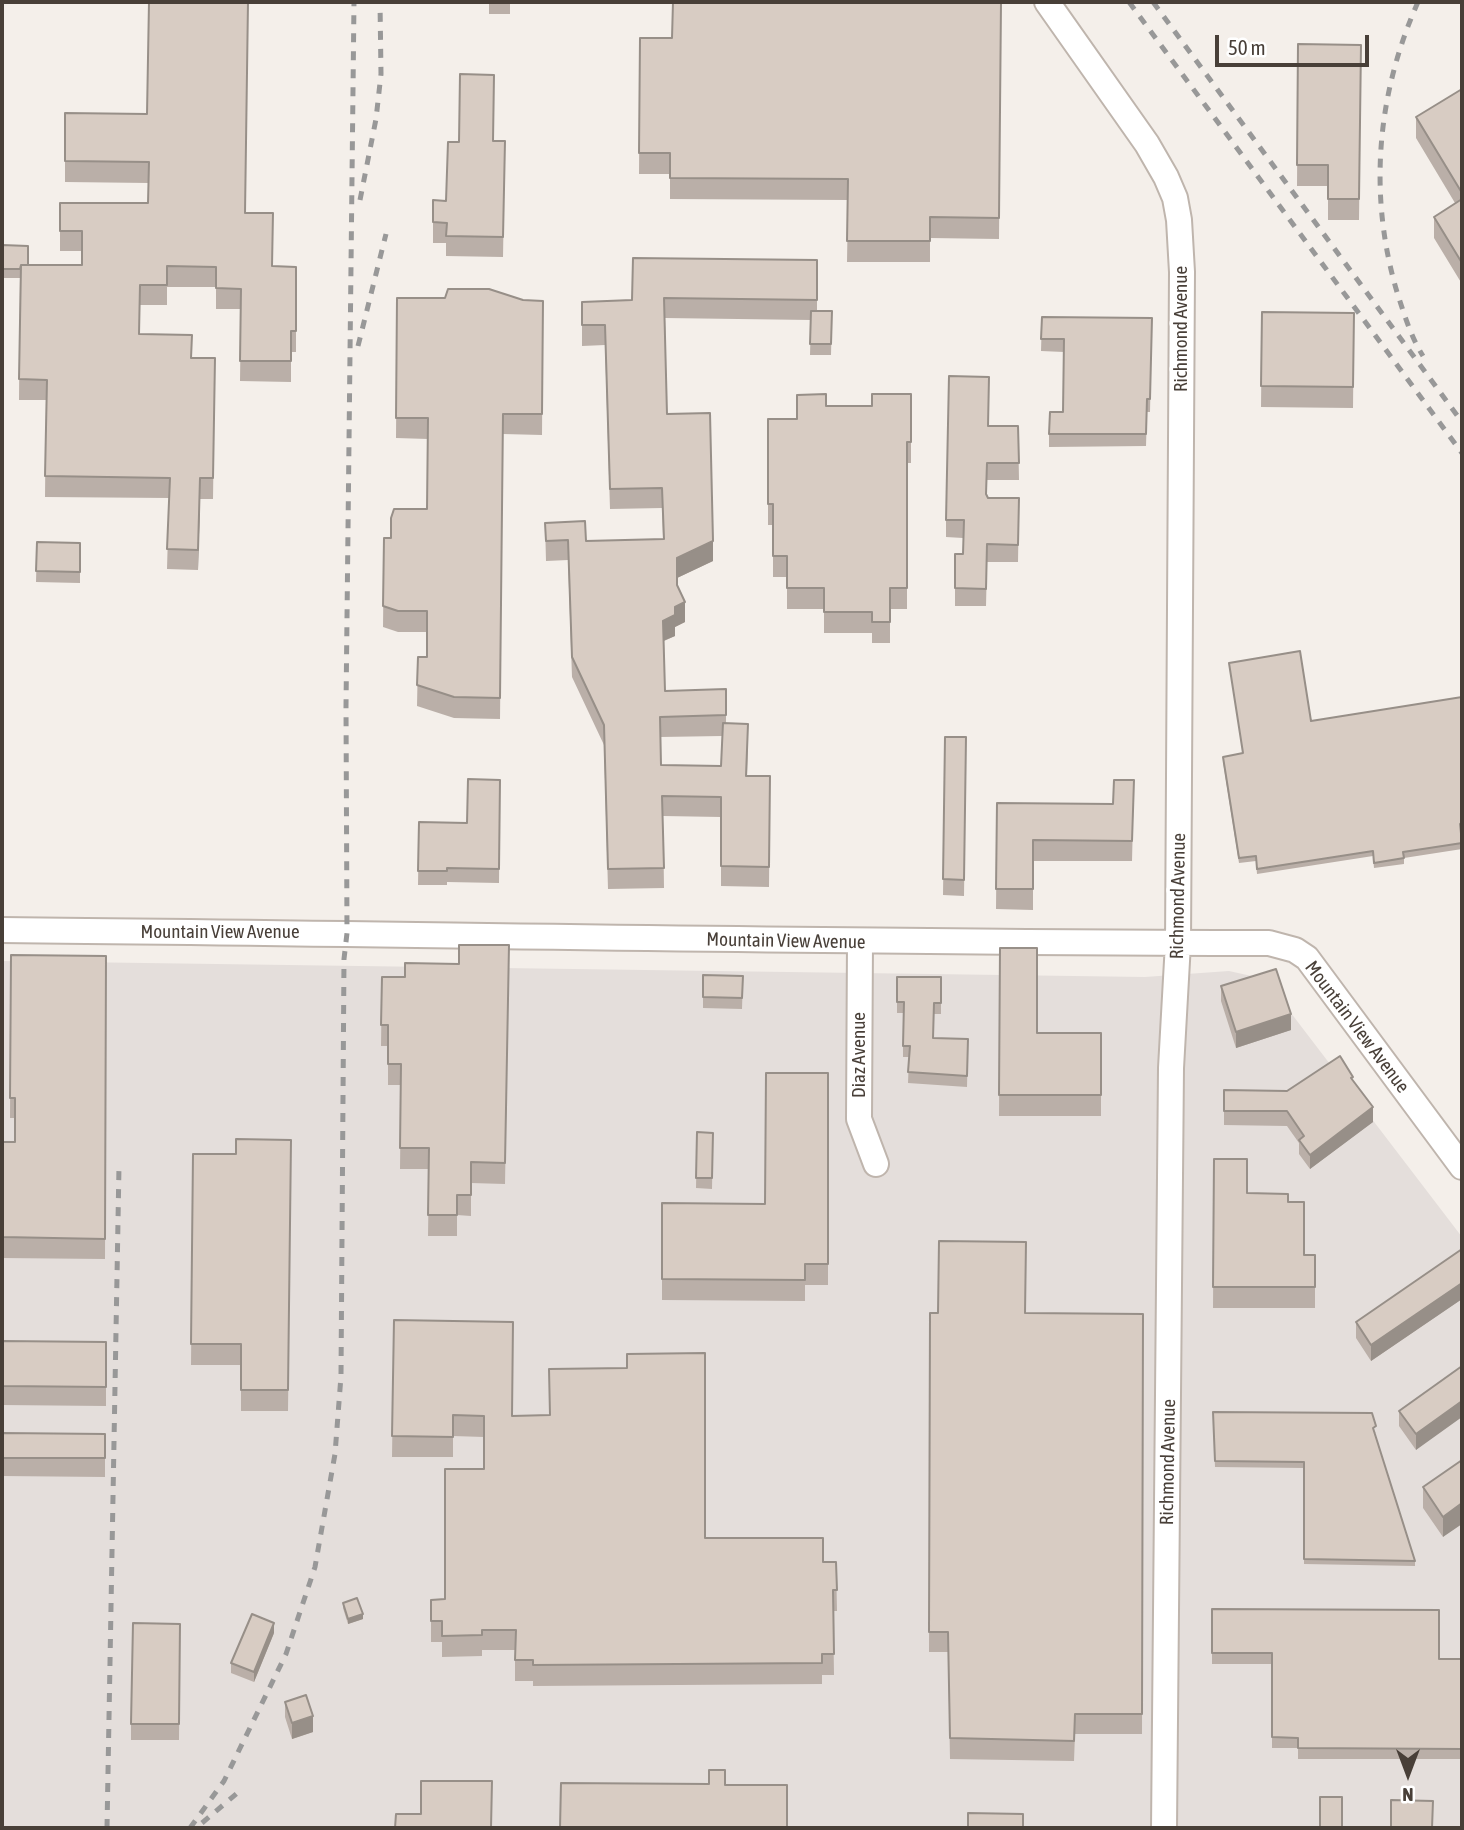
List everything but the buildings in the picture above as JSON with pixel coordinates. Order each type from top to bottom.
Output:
[{"type":"street","name":"Richmond Avenue","points":[[1047,2],[1147,144],[1166,177],[1180,220],[1182,286],[1178,943],[1171,1068],[1164,1828]]},
{"type":"street","name":"Mountain View Avenue","points":[[2,930],[549,935],[860,942],[1269,943],[1295,950],[1307,958],[1462,1167]]},
{"type":"street","name":"Diaz Avenue","points":[[860,942],[859,1119],[876,1164]]},
{"type":"shaded area","points":[[2,961],[1145,977],[1229,971],[1265,979],[1462,1237],[1462,1828],[2,1828]]},
{"type":"railway","points":[[190,1828],[224,1781],[286,1654],[315,1567],[335,1454],[341,1376],[344,959],[347,933],[346,706],[354,2]]},
{"type":"railway","points":[[360,200],[376,119],[381,74],[380,2]]},
{"type":"railway","points":[[1129,2],[1462,453]]},
{"type":"railway","points":[[1153,2],[1462,422]]},
{"type":"railway","points":[[1418,2],[1393,72],[1381,145],[1380,181],[1382,218],[1397,292],[1423,356]]},
{"type":"railway","points":[[358,346],[386,234]]},
{"type":"railway","points":[[107,1828],[119,1166]]},
{"type":"railway","points":[[202,1823],[242,1789]]}]
